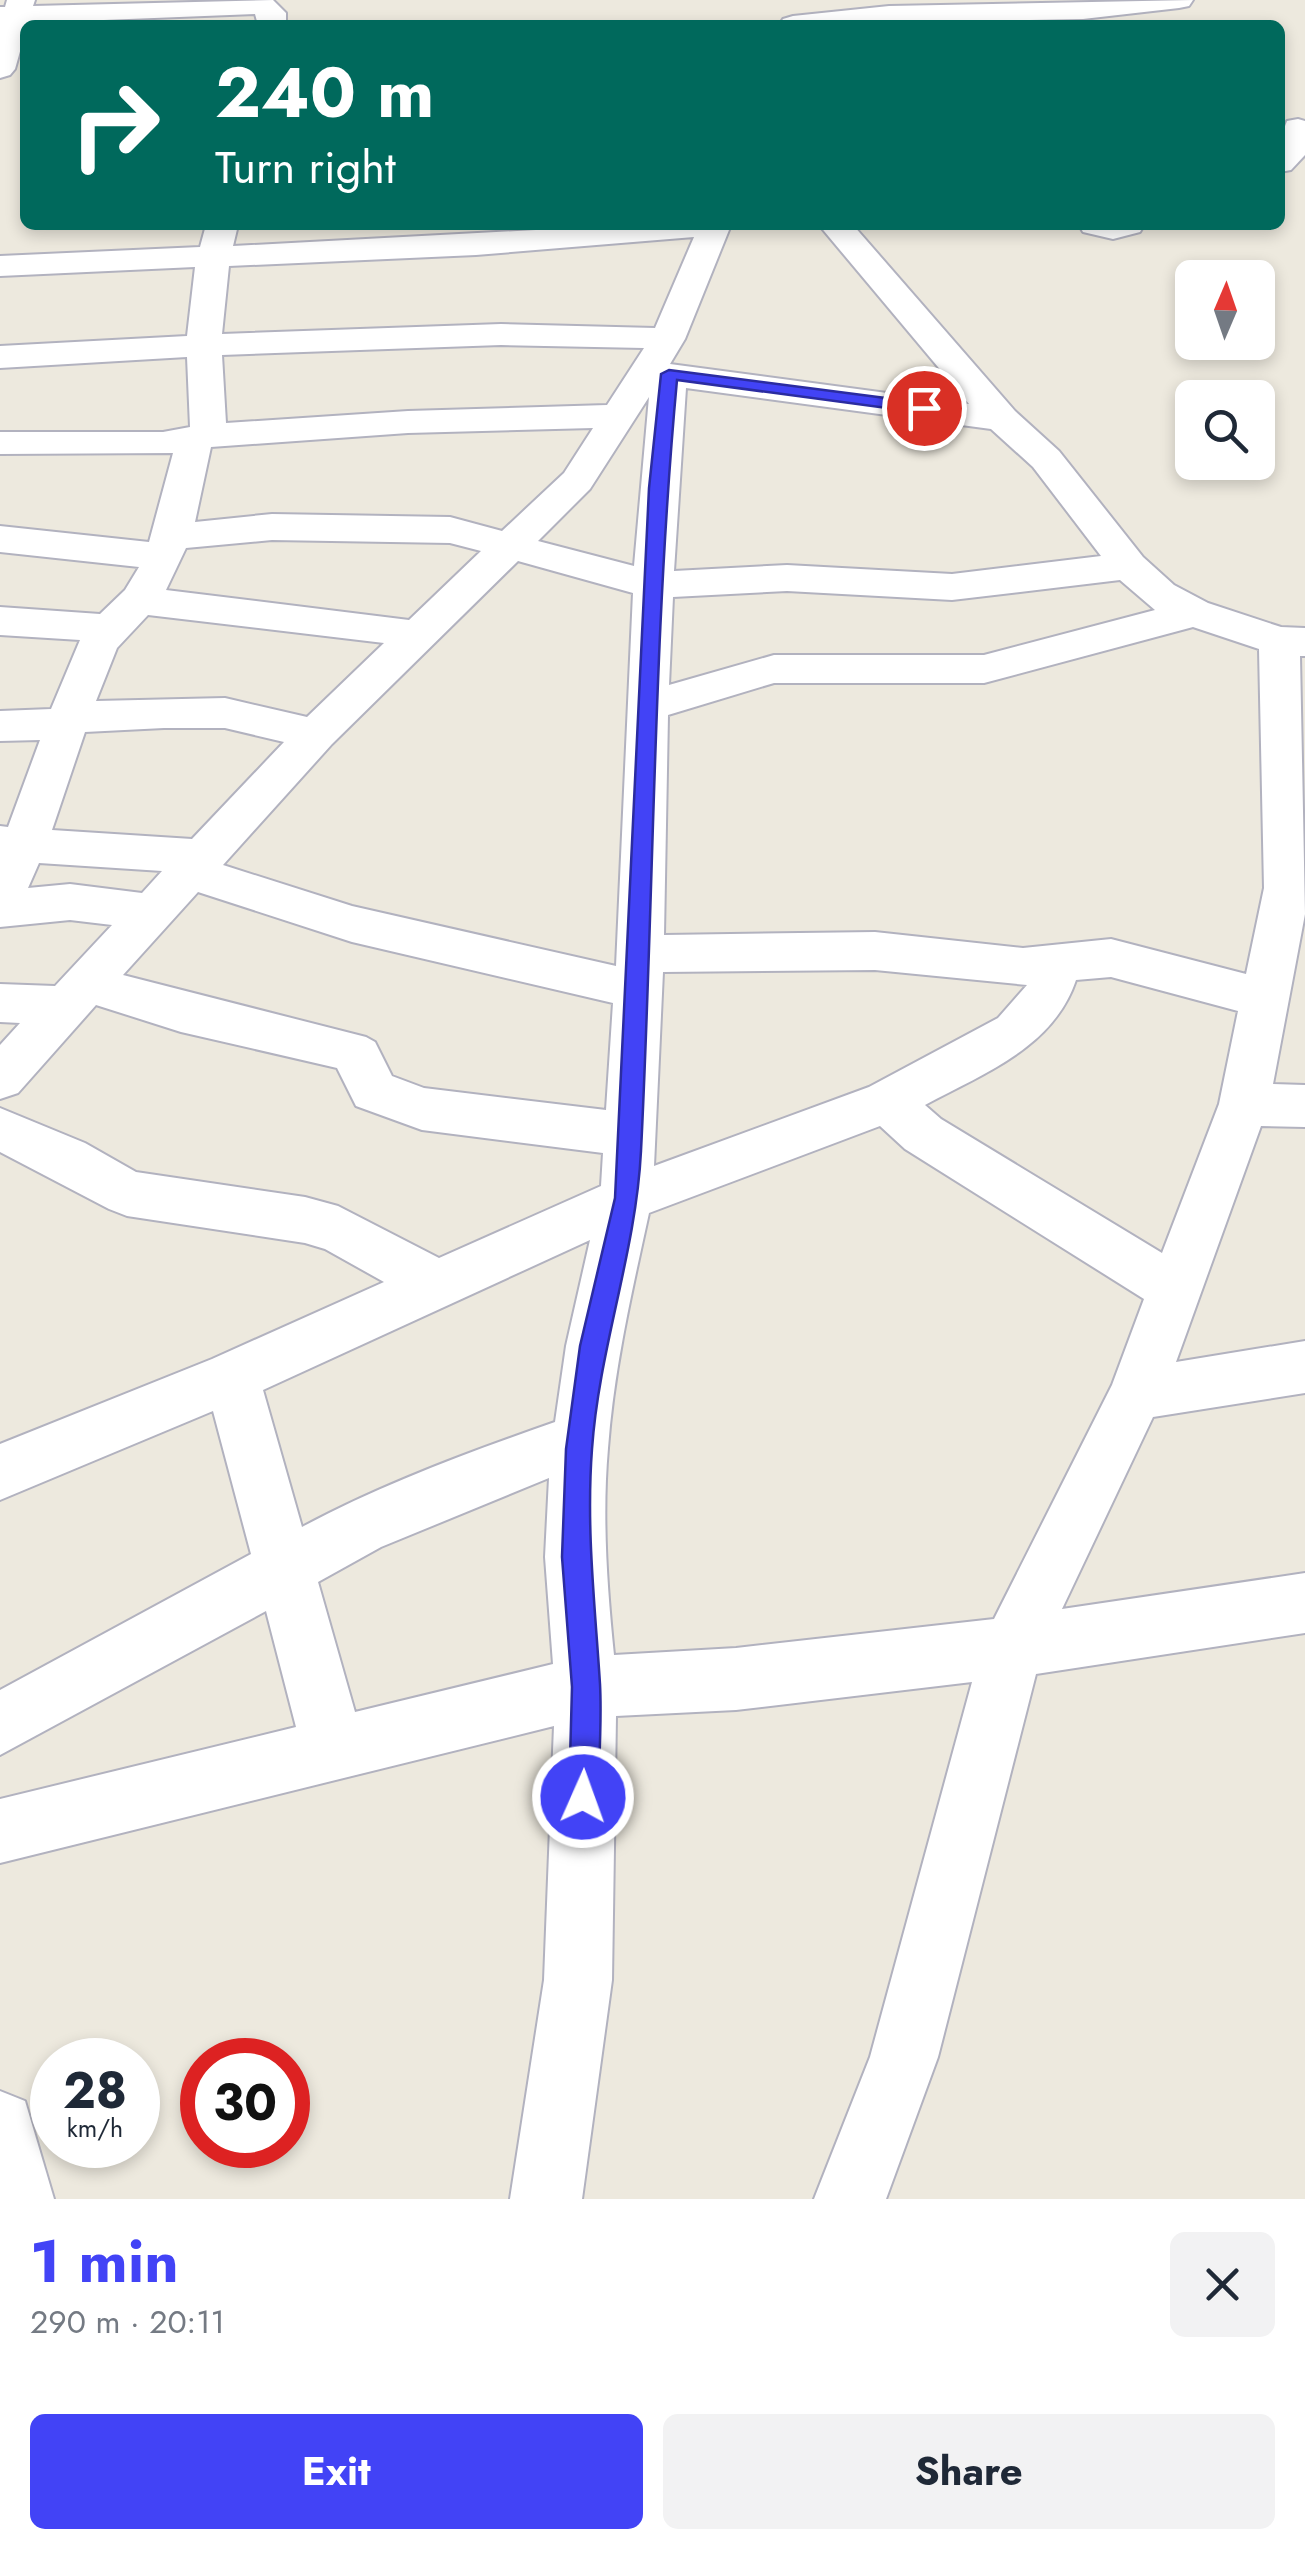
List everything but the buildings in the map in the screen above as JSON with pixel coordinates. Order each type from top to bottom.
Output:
[{"type":"street","points":[[882,19],[1093,18],[1179,0]]},
{"type":"street","points":[[0,69],[12,10],[262,5],[272,13],[272,20]]},
{"type":"street","points":[[1285,158],[1293,150],[1294,126]]},
{"type":"street","points":[[0,266],[217,241],[476,245],[673,230]]},
{"type":"street","points":[[2,1074],[313,737],[577,481],[618,416],[661,362],[710,230]]},
{"type":"street","points":[[839,230],[1002,419],[1046,459],[1128,566],[1160,595],[1194,613],[1292,641],[1287,888],[1244,1104],[1136,1394],[1012,1647],[904,2058],[850,2199]]},
{"type":"street","points":[[0,900],[13,844],[70,721],[96,647],[126,615],[168,547],[202,438],[202,348],[217,241]]},
{"type":"street","points":[[0,357],[380,336],[547,332],[661,362],[1002,419]]},
{"type":"street","points":[[546,2199],[578,1980],[586,1687],[575,1557],[580,1440],[593,1346],[626,1198],[639,972],[661,362]]},
{"type":"street","points":[[0,443],[202,438],[408,422],[618,416]]},
{"type":"street","points":[[0,539],[168,547],[272,527],[450,530],[654,585],[786,578],[952,587],[1128,566]]},
{"type":"street","points":[[647,706],[774,668],[984,669],[1194,613]]},
{"type":"street","points":[[0,621],[126,615],[337,622],[419,635]]},
{"type":"street","points":[[0,726],[132,716],[154,710],[281,721],[313,737]]},
{"type":"street","points":[[13,844],[197,865],[352,924],[639,972],[874,951],[1023,966],[1111,958],[1264,998]]},
{"type":"street","points":[[0,909],[70,902],[153,912]]},
{"type":"street","points":[[0,1472],[232,1377],[626,1198],[887,1102],[1015,1032],[1047,996],[1058,965]]},
{"type":"street","points":[[0,1003],[78,995],[181,1012],[350,1051],[358,1056],[374,1091],[422,1109],[630,1135]]},
{"type":"street","points":[[887,1102],[923,1134],[1175,1289]]},
{"type":"street","points":[[1244,1104],[1305,1106]]},
{"type":"street","points":[[0,1128],[68,1159],[127,1193],[305,1220],[338,1229],[436,1284]]},
{"type":"street","points":[[1136,1394],[1305,1367]]},
{"type":"street","points":[[232,1377],[334,1750]]},
{"type":"street","points":[[0,1724],[360,1527],[481,1475],[580,1440]]},
{"type":"street","points":[[0,1831],[586,1687],[736,1679],[1012,1647],[1305,1602]]},
{"type":"street","points":[[0,2126],[18,2199]]},
{"type":"route","points":[[583,1797],[586,1687],[575,1557],[579,1449],[593,1346],[626,1198],[658,488],[669,374],[924,408]]}]
